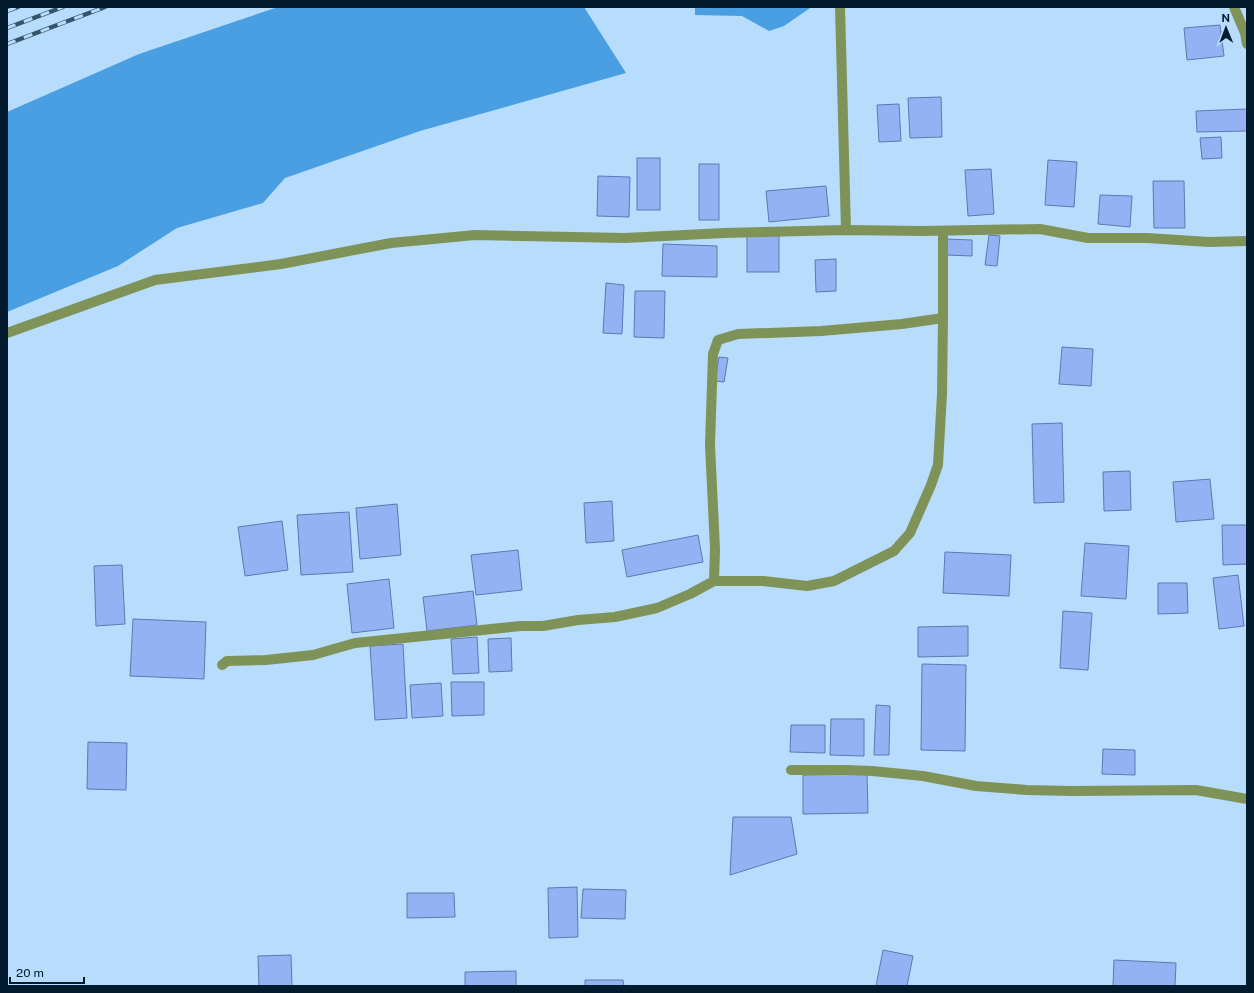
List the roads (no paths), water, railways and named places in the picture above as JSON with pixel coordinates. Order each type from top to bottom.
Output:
[{"type":"street","points":[[840,7],[846,230]]},
{"type":"street","points":[[1234,7],[1245,33],[1247,44]]},
{"type":"street","points":[[7,333],[156,280],[280,264],[391,243],[475,234],[625,238],[724,233],[846,230],[943,231],[1040,229],[1088,238],[1148,238],[1209,242],[1247,241]]},
{"type":"street","points":[[222,665],[227,661],[266,660],[313,655],[355,643],[521,626],[544,626],[578,620],[615,617],[657,608],[690,594],[714,581],[763,581],[807,586],[834,581],[894,551],[910,533],[938,465],[942,394],[943,231]]},
{"type":"street","points":[[714,581],[715,549],[710,445],[713,354],[718,340],[738,334],[821,331],[902,324],[943,318]]},
{"type":"street","points":[[791,770],[846,770],[901,774],[923,776],[976,786],[1027,790],[1196,790],[1247,799]]},
{"type":"water","points":[[278,7],[584,7],[626,73],[420,131],[285,178],[263,203],[177,228],[118,266],[7,312],[7,112],[139,54]]},
{"type":"water","points":[[695,7],[810,8],[784,26],[769,31],[742,16],[695,15]]},
{"type":"railway","points":[[7,11],[18,7]]},
{"type":"railway","points":[[7,28],[63,7]]},
{"type":"railway","points":[[7,44],[105,7]]}]
